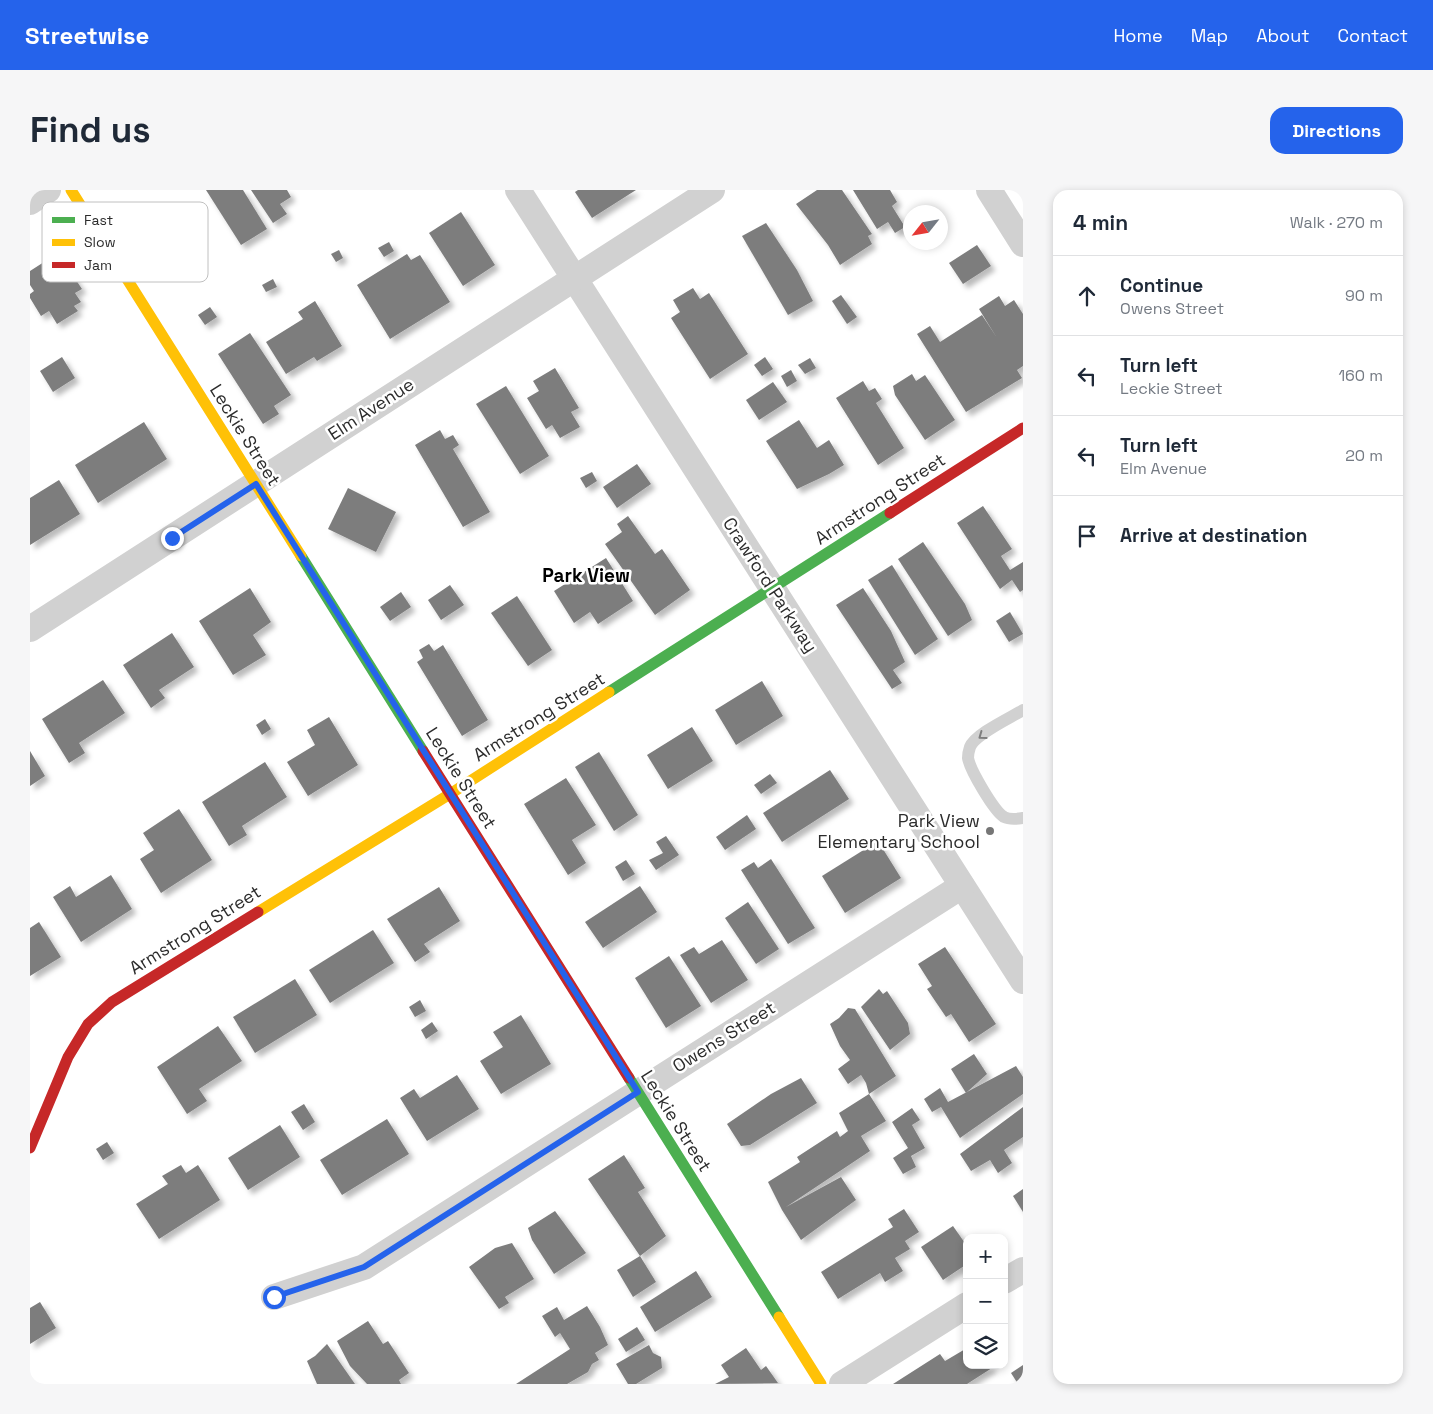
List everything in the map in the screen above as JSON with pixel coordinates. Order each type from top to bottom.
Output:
[{"type":"street","points":[[30,202],[48,190]]},
{"type":"street","name":"Leckie Street","points":[[71,190],[79,202]]},
{"type":"street","name":"Crawford Parkway","points":[[518,190],[1023,981]]},
{"type":"street","name":"Elm Avenue","points":[[30,629],[712,190]]},
{"type":"street","points":[[989,190],[1023,244]]},
{"type":"street","name":"Leckie Street","points":[[129,282],[821,1384]]},
{"type":"street","name":"Armstrong Street","points":[[30,1148],[68,1057],[88,1024],[112,1002],[450,794],[1023,428]]},
{"type":"street","name":"Owens Street","points":[[274,1297],[364,1267],[962,886]]},
{"type":"street","points":[[1008,1279],[1023,1270]]},
{"type":"street","points":[[842,1384],[963,1308]]},
{"type":"lane","points":[[1023,710],[978,737],[970,746],[968,757],[971,768],[996,809],[1005,817],[1016,820],[1023,818]]},
{"type":"building","points":[[206,190],[243,190],[267,229],[241,245]]},
{"type":"building","points":[[251,190],[287,190],[291,197],[280,204],[287,214],[273,223]]},
{"type":"building","points":[[578,190],[636,190],[592,218],[575,192]]},
{"type":"building","points":[[817,190],[842,190],[872,234],[868,236],[872,244],[840,265],[828,245],[796,204]]},
{"type":"building","points":[[853,190],[890,190],[897,202],[892,206],[903,224],[903,228],[895,233],[888,222],[877,229]]},
{"type":"building","points":[[461,212],[495,265],[463,286],[429,233]]},
{"type":"building","points":[[766,223],[797,270],[813,301],[788,315],[742,236]]},
{"type":"building","points":[[389,242],[394,251],[384,257],[378,248]]},
{"type":"building","points":[[977,245],[991,266],[963,284],[949,263]]},
{"type":"building","points":[[339,250],[343,258],[336,262],[331,254]]},
{"type":"building","points":[[407,254],[411,260],[420,255],[450,302],[390,339],[357,285]]},
{"type":"building","points":[[42,263],[42,282],[77,282],[82,289],[75,293],[81,302],[74,306],[78,311],[57,324],[49,311],[41,316],[30,298],[30,294],[34,291],[30,285],[30,271]]},
{"type":"building","points":[[273,279],[277,287],[266,292],[262,285]]},
{"type":"building","points":[[693,288],[700,299],[709,293],[748,354],[710,379],[671,318],[680,312],[673,300]]},
{"type":"building","points":[[841,295],[857,317],[847,324],[832,301]]},
{"type":"building","points":[[999,296],[1005,306],[1014,300],[1023,314],[1023,366],[1017,370],[1022,378],[966,412],[917,334],[930,326],[940,342],[982,315],[997,338],[979,309]]},
{"type":"building","points":[[315,301],[342,346],[317,361],[314,357],[286,374],[266,342],[303,319],[298,312]]},
{"type":"building","points":[[210,307],[217,317],[205,325],[198,315]]},
{"type":"building","points":[[250,333],[291,395],[274,406],[279,414],[263,424],[218,354]]},
{"type":"building","points":[[62,357],[75,378],[53,392],[40,371]]},
{"type":"building","points":[[765,357],[773,369],[762,376],[754,365]]},
{"type":"building","points":[[810,358],[816,368],[805,374],[798,365]]},
{"type":"building","points":[[555,368],[579,408],[571,412],[580,427],[560,438],[552,425],[546,429],[527,398],[539,391],[533,381]]},
{"type":"building","points":[[791,370],[797,381],[787,387],[781,376]]},
{"type":"building","points":[[912,374],[916,381],[925,375],[955,420],[925,440],[895,395],[893,386]]},
{"type":"building","points":[[863,381],[869,391],[875,388],[882,399],[876,403],[904,448],[878,465],[836,398]]},
{"type":"building","points":[[773,382],[787,402],[759,420],[746,400]]},
{"type":"building","points":[[506,386],[549,456],[520,474],[476,404]]},
{"type":"building","points":[[799,420],[817,448],[829,440],[844,465],[797,489],[766,441]]},
{"type":"building","points":[[144,422],[167,459],[98,503],[75,465]]},
{"type":"building","points":[[440,430],[445,439],[453,435],[459,445],[453,449],[490,512],[463,527],[415,445]]},
{"type":"building","points":[[637,464],[651,484],[617,508],[603,487]]},
{"type":"building","points":[[592,472],[597,481],[586,488],[580,478]]},
{"type":"building","points":[[59,480],[80,514],[30,545],[30,498]]},
{"type":"building","points":[[348,488],[396,512],[376,552],[328,529]]},
{"type":"building","points":[[983,506],[1012,549],[1001,556],[1010,570],[1023,562],[1023,590],[1020,592],[1012,580],[1000,589],[957,523]]},
{"type":"building","points":[[628,516],[655,554],[662,549],[690,590],[655,615],[605,544],[622,532],[617,524]]},
{"type":"building","points":[[923,542],[965,604],[972,620],[948,636],[898,559]]},
{"type":"building","points":[[606,558],[633,601],[598,624],[590,612],[574,623],[554,591]]},
{"type":"building","points":[[892,565],[938,639],[915,655],[868,580]]},
{"type":"building","points":[[450,585],[464,605],[441,620],[428,600]]},
{"type":"building","points":[[250,588],[271,622],[253,635],[266,655],[233,675],[199,621]]},
{"type":"building","points":[[863,588],[891,631],[905,662],[893,670],[902,683],[892,689],[836,605]]},
{"type":"building","points":[[401,592],[411,607],[390,621],[380,607]]},
{"type":"building","points":[[517,596],[552,650],[528,666],[491,613]]},
{"type":"building","points":[[1010,612],[1023,634],[1009,642],[996,621]]},
{"type":"building","points":[[172,633],[194,667],[159,690],[165,698],[151,708],[123,665]]},
{"type":"building","points":[[429,644],[434,651],[443,645],[488,720],[462,736],[417,662],[423,658],[419,650]]},
{"type":"building","points":[[103,680],[125,713],[79,743],[85,753],[69,763],[42,719]]},
{"type":"building","points":[[762,681],[783,716],[736,745],[715,710]]},
{"type":"building","points":[[329,717],[358,765],[308,796],[287,762],[315,745],[307,730]]},
{"type":"building","points":[[265,719],[271,729],[262,735],[256,725]]},
{"type":"building","points":[[692,727],[713,761],[668,789],[647,755]]},
{"type":"building","points":[[30,751],[45,776],[30,786]]},
{"type":"building","points":[[599,752],[638,815],[614,831],[575,767]]},
{"type":"building","points":[[265,762],[287,797],[242,826],[247,835],[229,846],[202,802]]},
{"type":"building","points":[[830,770],[849,799],[782,842],[763,813]]},
{"type":"building","points":[[770,774],[777,783],[761,794],[754,785]]},
{"type":"building","points":[[566,778],[596,825],[572,840],[586,863],[568,875],[524,804]]},
{"type":"building","points":[[179,809],[212,860],[161,893],[140,859],[154,850],[143,833]]},
{"type":"building","points":[[747,815],[756,829],[725,850],[716,837]]},
{"type":"building","points":[[666,836],[679,855],[656,870],[649,860],[663,853],[656,842]]},
{"type":"building","points":[[878,841],[901,878],[845,913],[822,876]]},
{"type":"building","points":[[771,859],[815,928],[788,944],[741,870],[754,862],[758,868]]},
{"type":"building","points":[[626,860],[635,874],[623,881],[615,867]]},
{"type":"building","points":[[111,875],[132,909],[81,942],[53,897],[70,886],[76,897]]},
{"type":"building","points":[[640,886],[657,912],[603,948],[585,922]]},
{"type":"building","points":[[439,887],[460,921],[424,944],[430,952],[415,962],[387,919]]},
{"type":"building","points":[[748,902],[779,949],[756,964],[725,918]]},
{"type":"building","points":[[39,922],[61,957],[30,976],[30,928]]},
{"type":"building","points":[[373,930],[394,963],[330,1003],[309,970]]},
{"type":"building","points":[[722,940],[748,980],[711,1003],[680,955],[694,947],[699,954]]},
{"type":"building","points":[[945,947],[996,1024],[969,1042],[951,1014],[946,1017],[927,989],[932,986],[918,964]]},
{"type":"building","points":[[669,956],[701,1006],[666,1028],[635,978]]},
{"type":"building","points":[[295,979],[317,1015],[255,1053],[233,1017]]},
{"type":"building","points":[[879,989],[883,994],[887,991],[908,1023],[910,1034],[890,1050],[861,1007]]},
{"type":"building","points":[[420,1000],[426,1011],[415,1017],[409,1007]]},
{"type":"building","points":[[848,1008],[855,1009],[896,1076],[869,1094],[866,1083],[861,1075],[848,1084],[838,1069],[850,1060],[840,1046],[830,1024]]},
{"type":"building","points":[[521,1015],[551,1064],[501,1094],[480,1061],[503,1047],[493,1032]]},
{"type":"building","points":[[432,1022],[438,1031],[426,1039],[421,1030]]},
{"type":"building","points":[[218,1026],[242,1061],[199,1089],[207,1101],[187,1114],[157,1067]]},
{"type":"building","points":[[974,1054],[987,1074],[966,1093],[951,1069]]},
{"type":"building","points":[[1016,1066],[1023,1077],[1023,1094],[960,1138],[941,1107],[932,1112],[924,1099],[940,1088],[948,1102]]},
{"type":"building","points":[[457,1075],[479,1109],[427,1141],[400,1098],[414,1089],[420,1098]]},
{"type":"building","points":[[801,1078],[817,1103],[750,1145],[741,1146],[727,1124],[771,1094]]},
{"type":"building","points":[[869,1094],[886,1121],[861,1136],[870,1151],[786,1207],[841,1177],[856,1200],[801,1240],[782,1210],[768,1182],[800,1162],[797,1157],[837,1131],[840,1137],[848,1131],[839,1113]]},
{"type":"building","points":[[304,1104],[315,1122],[303,1130],[291,1112]]},
{"type":"building","points":[[1023,1107],[1023,1137],[1004,1150],[1012,1163],[998,1173],[990,1160],[971,1171],[960,1154]]},
{"type":"building","points":[[912,1108],[920,1120],[912,1125],[925,1148],[911,1156],[916,1167],[903,1174],[893,1158],[908,1148],[892,1122]]},
{"type":"building","points":[[387,1119],[409,1154],[342,1195],[320,1160]]},
{"type":"building","points":[[280,1125],[300,1157],[248,1190],[228,1158]]},
{"type":"building","points":[[107,1142],[114,1153],[103,1160],[96,1149]]},
{"type":"building","points":[[624,1155],[645,1188],[638,1192],[666,1236],[640,1256],[588,1179]]},
{"type":"building","points":[[181,1165],[186,1173],[198,1165],[220,1200],[159,1239],[136,1204],[168,1184],[162,1176]]},
{"type":"building","points":[[1023,1189],[1023,1212],[1013,1196]]},
{"type":"building","points":[[904,1209],[919,1232],[905,1241],[910,1249],[895,1258],[903,1271],[885,1282],[880,1273],[838,1299],[821,1272],[893,1227],[888,1219]]},
{"type":"building","points":[[555,1211],[586,1253],[554,1274],[532,1240],[528,1228]]},
{"type":"building","points":[[953,1226],[963,1240],[963,1267],[943,1280],[921,1247]]},
{"type":"building","points":[[512,1243],[534,1279],[505,1297],[509,1303],[499,1309],[469,1267],[495,1248]]},
{"type":"building","points":[[640,1256],[656,1282],[633,1297],[617,1270]]},
{"type":"building","points":[[696,1271],[712,1297],[655,1332],[640,1307]]},
{"type":"building","points":[[40,1302],[56,1328],[30,1344],[30,1308]]},
{"type":"building","points":[[587,1306],[608,1345],[595,1353],[599,1360],[592,1364],[588,1372],[567,1384],[516,1384],[570,1349],[560,1333],[555,1337],[542,1316],[557,1307],[564,1320]]},
{"type":"building","points":[[368,1321],[383,1344],[388,1341],[409,1373],[399,1380],[401,1384],[367,1384],[350,1366],[337,1341]]},
{"type":"building","points":[[637,1327],[645,1340],[626,1352],[618,1339]]},
{"type":"building","points":[[327,1344],[355,1384],[317,1384],[307,1361]]},
{"type":"building","points":[[649,1345],[653,1353],[661,1357],[662,1368],[636,1384],[628,1384],[616,1364]]},
{"type":"building","points":[[746,1348],[761,1370],[766,1366],[778,1383],[715,1384],[729,1377],[721,1365]]},
{"type":"building","points":[[963,1350],[963,1369],[990,1369],[967,1384],[893,1384],[940,1354],[945,1361]]},
{"type":"building","points":[[1023,1365],[1023,1384],[1018,1384],[1011,1373]]},
{"type":"traffic: fast","points":[[609,692],[890,513]]},
{"type":"traffic: fast","points":[[301,556],[423,751]]},
{"type":"traffic: fast","points":[[629,1078],[779,1317]]},
{"type":"traffic: slow","points":[[71,190],[79,202]]},
{"type":"traffic: slow","points":[[129,282],[301,556]]},
{"type":"traffic: slow","points":[[258,912],[450,794],[609,692]]},
{"type":"traffic: slow","points":[[779,1317],[821,1384]]},
{"type":"traffic: jam","points":[[890,513],[1023,428]]},
{"type":"traffic: jam","points":[[423,751],[629,1078]]},
{"type":"traffic: jam","points":[[30,1148],[68,1057],[88,1024],[112,1002],[258,912]]},
{"type":"place","name":"Park View Elementary School","points":[[990,831]]},
{"type":"district","name":"Park View","points":[[586,575]]},
{"type":"route","points":[[172,538],[256,484],[638,1092],[364,1267],[274,1297]]}]
